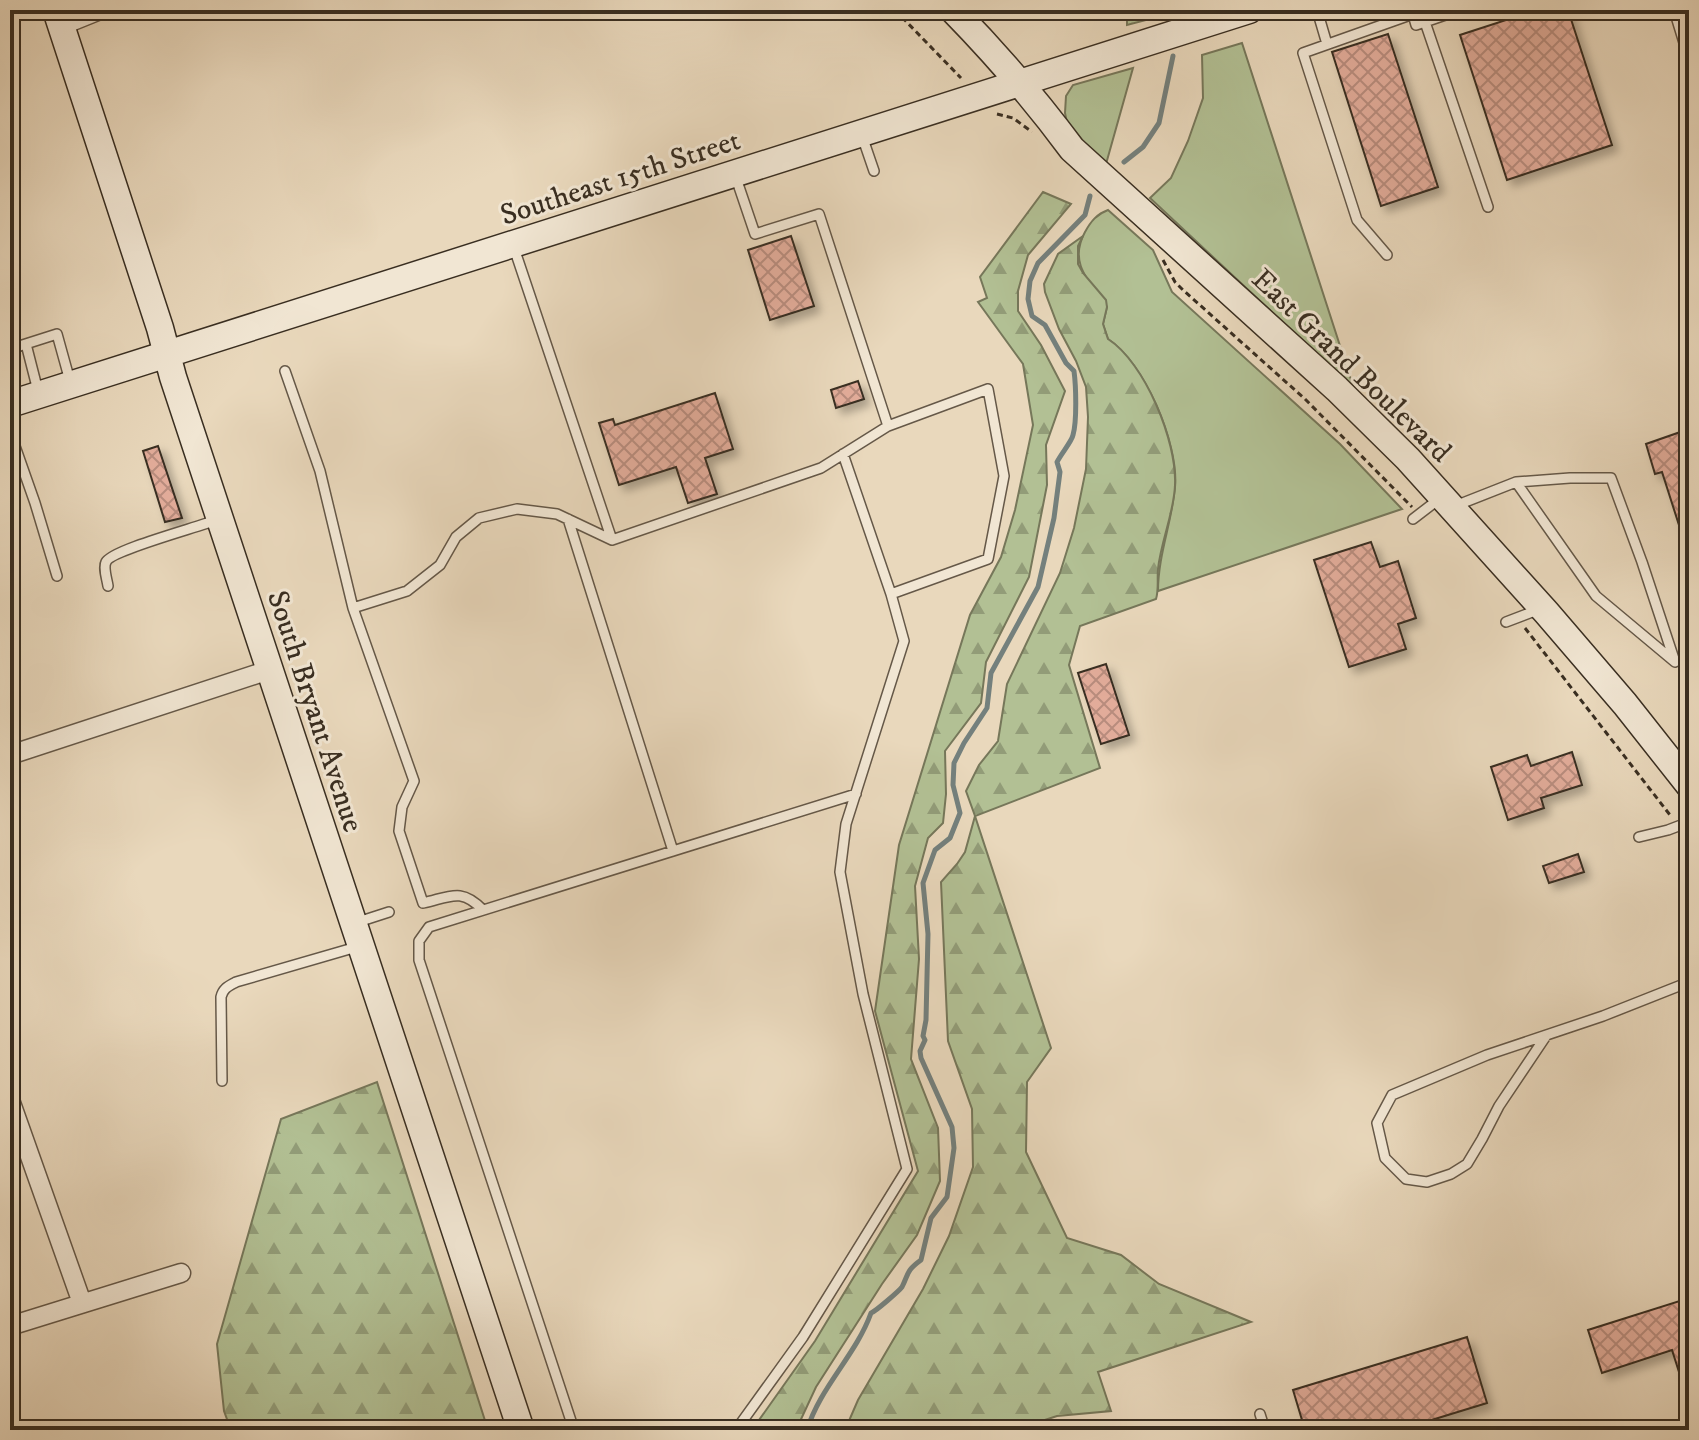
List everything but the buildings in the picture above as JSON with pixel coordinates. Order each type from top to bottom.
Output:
[{"type":"street","name":"East Grand Boulevard","points":[[953,10],[994,51],[1072,149],[1337,389],[1408,459],[1542,608],[1689,785]]},
{"type":"street","name":"Southeast 15th Street","points":[[10,404],[1249,10]]},
{"type":"street","name":"South Bryant Avenue","points":[[59,20],[219,519],[521,1430]]},
{"type":"street","points":[[10,755],[269,670]]},
{"type":"street","points":[[10,1100],[82,1303]]},
{"type":"street","points":[[10,1326],[181,1273]]},
{"type":"lane","points":[[59,20],[112,10]]},
{"type":"lane","points":[[1317,10],[1327,44]]},
{"type":"lane","points":[[1387,255],[1357,220],[1303,53],[1412,12],[1416,25],[1460,10]]},
{"type":"lane","points":[[1674,10],[1689,59]]},
{"type":"lane","points":[[1425,22],[1488,207]]},
{"type":"lane","points":[[862,134],[874,171]]},
{"type":"lane","points":[[735,175],[755,234],[819,214],[888,426]]},
{"type":"lane","points":[[513,245],[612,540]]},
{"type":"lane","points":[[10,349],[57,334],[71,384]]},
{"type":"lane","points":[[26,344],[39,395]]},
{"type":"lane","points":[[285,371],[320,471],[353,608],[414,781],[402,807],[399,831],[423,903],[460,894],[483,910]]},
{"type":"lane","points":[[353,608],[407,591],[440,565],[456,537],[479,518],[517,509],[557,514],[612,540],[821,468],[888,426],[988,389],[1004,476],[988,559],[891,594]]},
{"type":"lane","points":[[10,432],[57,576]]},
{"type":"lane","points":[[736,1430],[803,1337],[907,1169],[863,994],[840,872],[846,824],[904,641],[843,454]]},
{"type":"lane","points":[[1413,519],[1447,502],[1516,482],[1611,478],[1675,662],[1596,596],[1516,482]]},
{"type":"lane","points":[[108,586],[104,565],[107,558],[122,550],[219,519]]},
{"type":"lane","points":[[568,519],[673,851]]},
{"type":"lane","points":[[1506,622],[1542,608]]},
{"type":"lane","points":[[574,1430],[419,960],[419,941],[429,927],[856,794]]},
{"type":"lane","points":[[1639,837],[1689,822]]},
{"type":"lane","points":[[222,1081],[221,997],[226,987],[357,934],[389,912]]},
{"type":"lane","points":[[1546,1036],[1499,1106],[1467,1164],[1451,1174],[1427,1182],[1406,1179],[1385,1158],[1377,1123],[1392,1095],[1487,1055],[1603,1016],[1689,982]]},
{"type":"lane","points":[[1260,1414],[1265,1430]]},
{"type":"green space","points":[[1127,10],[1152,10],[1150,19],[1127,25]]},
{"type":"green space","points":[[1242,43],[1354,389],[1150,198],[1171,178],[1188,141],[1203,98],[1202,55]]},
{"type":"green space","points":[[1133,68],[1106,164],[1069,133],[1066,96],[1073,85]]},
{"type":"green space","points":[[1043,192],[1071,204],[1028,255],[1018,291],[1018,311],[1041,345],[1065,391],[1046,445],[1047,485],[1029,577],[986,662],[981,703],[945,751],[943,823],[928,838],[915,886],[919,959],[911,1059],[938,1128],[940,1181],[917,1235],[816,1387],[796,1430],[752,1430],[815,1341],[918,1171],[875,1011],[899,845],[970,615],[1001,557],[1015,510],[1033,425],[1023,364],[978,302],[987,298],[980,277]]},
{"type":"green space","points":[[1108,210],[1153,250],[1172,292],[1340,444],[1402,509],[1158,591],[1175,487],[1171,449],[1165,427],[1146,385],[1121,350],[1108,339],[1103,324],[1107,307],[1088,280],[1080,262],[1080,243],[1085,232],[1095,218]]},
{"type":"green space","points":[[1083,236],[1078,246],[1078,264],[1106,300],[1103,324],[1108,339],[1122,350],[1146,384],[1171,447],[1174,496],[1158,569],[1157,595],[1156,599],[1080,626],[1069,665],[1100,768],[975,816],[966,791],[979,765],[998,741],[1007,684],[1060,573],[1074,528],[1086,469],[1086,387],[1059,329],[1044,284],[1058,254]]},
{"type":"green space","points":[[975,816],[1051,1048],[1027,1082],[1026,1152],[1067,1238],[1121,1255],[1159,1284],[1251,1322],[1098,1372],[1111,1411],[1057,1416],[1014,1430],[845,1430],[858,1400],[923,1289],[949,1236],[973,1167],[972,1109],[948,1041],[941,882],[965,852]]},
{"type":"green space","points":[[377,1082],[488,1430],[231,1430],[224,1411],[217,1344],[281,1119]]},
{"type":"waterway","points":[[1124,162],[1143,147],[1159,123],[1173,56]]},
{"type":"waterway","points":[[807,1430],[820,1399],[856,1343],[871,1313],[902,1287],[910,1270],[921,1260],[931,1218],[947,1197],[954,1148],[952,1127],[920,1051],[925,1040],[928,934],[923,883],[935,850],[950,838],[960,813],[953,785],[954,763],[987,708],[991,673],[1038,587],[1054,518],[1060,472],[1057,462],[1071,441],[1076,394],[1074,371],[1066,363],[1045,325],[1032,316],[1028,299],[1030,281],[1038,263],[1085,215],[1090,196]]}]
